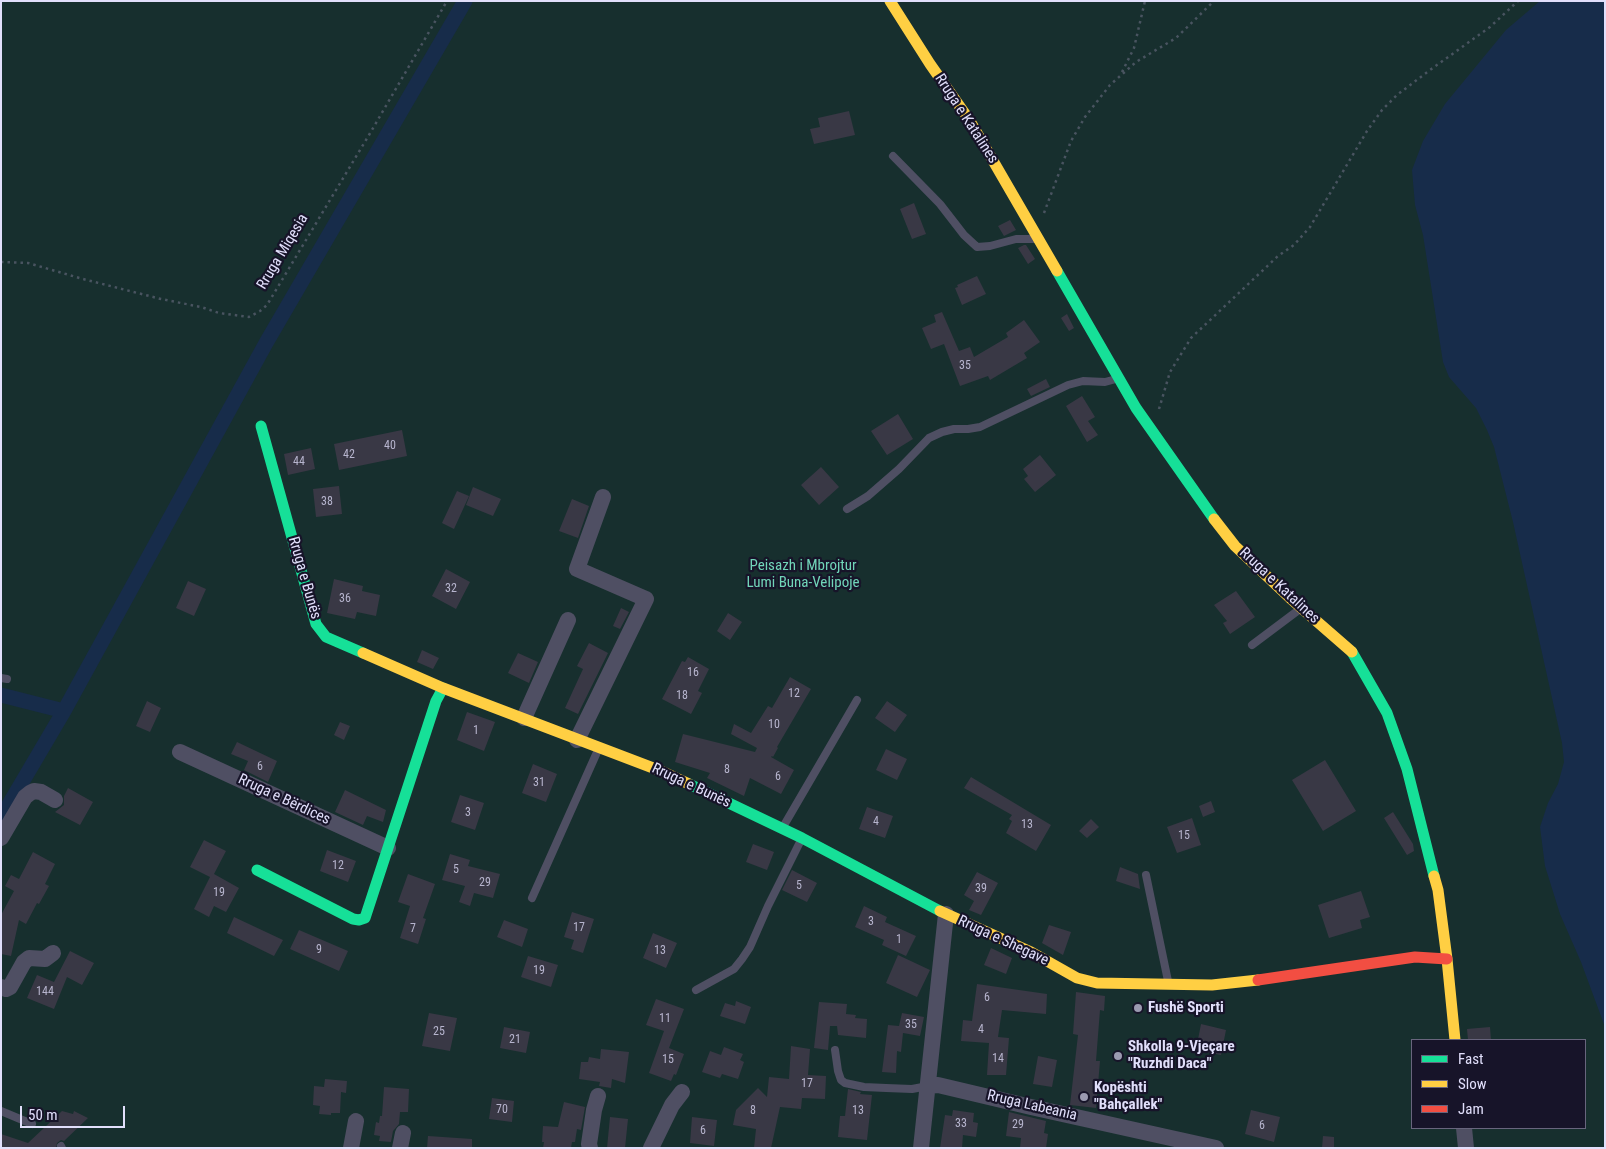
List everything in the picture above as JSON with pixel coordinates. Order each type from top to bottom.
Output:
[{"type":"street","name":"Rruga e Katalines","points":[[890,1],[930,64],[970,121],[1118,378],[1152,432],[1195,493],[1236,546],[1353,653],[1387,713],[1407,769],[1438,890],[1455,1039]]},
{"type":"street","name":"Rruga e Bunës","points":[[261,426],[316,624],[326,637],[443,688],[661,771],[802,838],[946,914]]},
{"type":"street","points":[[577,740],[646,599],[577,569],[603,497]]},
{"type":"street","points":[[524,718],[568,620]]},
{"type":"street","points":[[257,870],[353,919],[365,918],[436,701],[443,688]]},
{"type":"street","name":"Rruga e Bërdices","points":[[180,752],[388,848]]},
{"type":"street","points":[[1,838],[25,797],[30,792],[41,792],[55,800]]},
{"type":"street","name":"Rruga e Shegave","points":[[921,1148],[946,914],[1032,952],[1077,978],[1097,983],[1169,984]]},
{"type":"street","points":[[1,987],[6,989],[10,987],[24,962],[29,958],[45,959],[53,954]]},
{"type":"street","points":[[1169,984],[1212,985],[1261,980],[1415,957],[1447,960]]},
{"type":"street","name":"Rruga Labeania","points":[[928,1086],[938,1085],[1031,1107],[1164,1142],[1216,1148]]},
{"type":"street","points":[[651,1148],[672,1105],[682,1092]]},
{"type":"street","points":[[590,1148],[594,1110],[598,1096]]},
{"type":"street","points":[[351,1148],[356,1121]]},
{"type":"street","points":[[1464,1129],[1466,1148]]},
{"type":"lane","points":[[893,156],[940,204],[964,235],[977,247],[990,246],[1016,239],[1038,239]]},
{"type":"lane","points":[[847,509],[868,496],[899,469],[929,438],[954,429],[980,427],[1068,385],[1083,381],[1105,382],[1118,378]]},
{"type":"lane","points":[[1252,645],[1302,608]]},
{"type":"lane","points":[[782,829],[857,700]]},
{"type":"lane","points":[[532,898],[599,748]]},
{"type":"lane","points":[[696,990],[734,970],[742,960],[802,838]]},
{"type":"lane","points":[[1146,875],[1169,984]]},
{"type":"lane","points":[[835,1050],[838,1071],[841,1080],[845,1083],[880,1088],[912,1089],[928,1086]]},
{"type":"lane","points":[[1,1111],[32,1124]]},
{"type":"path","name":"Rruga Miqesia","points":[[1,262],[28,263],[83,279],[219,313],[248,317],[260,311],[267,305],[370,135],[447,1]]},
{"type":"path","points":[[1120,76],[1134,48],[1145,1]]},
{"type":"path","points":[[1044,216],[1071,141],[1085,117],[1110,85],[1136,62],[1176,38],[1214,1]]},
{"type":"path","points":[[1152,432],[1170,372],[1188,344],[1206,323],[1278,256],[1294,244],[1310,227],[1367,131],[1382,110],[1397,95],[1490,27],[1518,1]]},
{"type":"green space","name":"Peisazh i Mbrojtur Lumi Buna-Velipoje","points":[[1,1],[1605,1],[1605,1148],[1,1148]]},
{"type":"water","points":[[1540,1],[1605,1],[1605,1027],[1581,962],[1560,914],[1545,866],[1540,827],[1548,803],[1558,784],[1564,762],[1562,743],[1513,522],[1494,447],[1476,408],[1449,377],[1443,362],[1423,235],[1415,205],[1412,170],[1423,141],[1445,104],[1506,30]]},
{"type":"building","points":[[849,111],[855,135],[814,144],[810,129],[820,127],[818,118]]},
{"type":"building","points":[[914,203],[926,234],[912,239],[900,209]]},
{"type":"building","points":[[1010,220],[1016,230],[1004,236],[998,226]]},
{"type":"building","points":[[1026,245],[1035,259],[1028,264],[1018,248]]},
{"type":"building","points":[[977,276],[986,294],[962,305],[955,288],[958,287],[957,285]]},
{"type":"building","points":[[942,312],[959,351],[970,347],[974,357],[1008,337],[1006,333],[1024,320],[1040,342],[1024,353],[1027,358],[990,380],[988,376],[960,386],[944,344],[931,349],[922,328],[936,322],[934,315]]},
{"type":"building","points":[[1067,314],[1074,328],[1069,331],[1061,318]]},
{"type":"building","points":[[1046,379],[1050,387],[1031,396],[1027,389]]},
{"type":"building","points":[[1082,396],[1095,417],[1088,421],[1098,435],[1087,442],[1066,406]]},
{"type":"building","points":[[898,414],[913,439],[887,455],[871,431]]},
{"type":"building","points":[[402,430],[407,456],[339,470],[334,444]]},
{"type":"building","points":[[311,448],[315,469],[288,475],[284,454]]},
{"type":"building","points":[[1040,455],[1056,475],[1035,492],[1024,479],[1028,476],[1023,469]]},
{"type":"building","points":[[821,467],[839,487],[819,505],[801,485]]},
{"type":"building","points":[[339,486],[342,514],[316,517],[313,489]]},
{"type":"building","points":[[473,487],[501,499],[493,516],[466,505]]},
{"type":"building","points":[[457,491],[469,496],[454,529],[442,523]]},
{"type":"building","points":[[572,499],[589,506],[578,538],[559,531]]},
{"type":"building","points":[[446,569],[470,582],[456,609],[432,596]]},
{"type":"building","points":[[334,579],[363,586],[362,591],[380,595],[376,616],[357,612],[355,619],[327,613]]},
{"type":"building","points":[[188,581],[206,589],[194,616],[176,608]]},
{"type":"building","points":[[1236,591],[1255,617],[1230,634],[1223,623],[1227,621],[1214,605]]},
{"type":"building","points":[[621,608],[629,612],[620,629],[613,626]]},
{"type":"building","points":[[728,613],[742,622],[730,640],[717,631]]},
{"type":"building","points":[[589,643],[608,653],[578,714],[565,708],[583,669],[577,666]]},
{"type":"building","points":[[422,650],[439,658],[433,669],[417,662]]},
{"type":"building","points":[[518,653],[538,662],[529,683],[508,673]]},
{"type":"building","points":[[688,657],[709,669],[698,691],[702,693],[691,714],[662,699],[682,661],[685,662]]},
{"type":"building","points":[[790,677],[811,689],[773,757],[771,757],[794,770],[781,794],[750,778],[744,796],[707,778],[710,773],[675,762],[683,734],[755,752],[757,748],[731,734],[734,724],[751,733],[768,706],[772,708]]},
{"type":"building","points":[[147,701],[161,708],[150,732],[136,726]]},
{"type":"building","points":[[887,701],[907,715],[895,732],[875,718]]},
{"type":"building","points":[[467,712],[495,722],[484,751],[457,740]]},
{"type":"building","points":[[340,722],[350,726],[344,740],[334,735]]},
{"type":"building","points":[[237,742],[277,761],[268,782],[244,770],[248,761],[231,754]]},
{"type":"building","points":[[886,749],[907,759],[897,780],[876,770]]},
{"type":"building","points":[[1325,760],[1356,811],[1323,831],[1292,780]]},
{"type":"building","points":[[533,764],[557,774],[546,802],[522,793]]},
{"type":"building","points":[[971,777],[1051,825],[1036,851],[1006,833],[1012,821],[1009,819],[1012,815],[964,788]]},
{"type":"building","points":[[68,788],[93,802],[80,825],[55,812],[64,805],[64,796]]},
{"type":"building","points":[[345,790],[386,810],[383,822],[367,816],[363,825],[335,812]]},
{"type":"building","points":[[460,795],[484,803],[475,830],[451,822]]},
{"type":"building","points":[[1211,801],[1215,812],[1203,817],[1199,806]]},
{"type":"building","points":[[867,807],[893,816],[885,838],[859,829]]},
{"type":"building","points":[[1393,812],[1413,844],[1414,851],[1407,855],[1384,818]]},
{"type":"building","points":[[1192,818],[1201,845],[1177,853],[1167,827]]},
{"type":"building","points":[[1091,819],[1099,827],[1087,838],[1079,831]]},
{"type":"building","points":[[204,840],[226,851],[214,874],[239,888],[226,912],[214,906],[209,917],[194,909],[210,877],[190,867]]},
{"type":"building","points":[[753,844],[774,852],[767,870],[746,862]]},
{"type":"building","points":[[327,850],[356,861],[348,882],[320,871]]},
{"type":"building","points":[[33,852],[55,864],[45,884],[49,886],[26,924],[19,920],[11,956],[1,954],[1,915],[14,891],[5,886],[11,875],[19,879]]},
{"type":"building","points":[[450,854],[470,860],[468,866],[500,874],[493,898],[474,893],[470,906],[459,902],[465,886],[442,880]]},
{"type":"building","points":[[1120,867],[1138,874],[1140,889],[1116,881]]},
{"type":"building","points":[[792,870],[817,883],[807,902],[782,890]]},
{"type":"building","points":[[977,872],[998,883],[981,915],[969,910],[974,901],[964,895]]},
{"type":"building","points":[[408,874],[435,884],[423,918],[426,919],[418,944],[400,938],[410,906],[398,902]]},
{"type":"building","points":[[1361,891],[1370,917],[1360,920],[1362,928],[1329,938],[1318,905]]},
{"type":"building","points":[[864,906],[887,917],[885,922],[916,936],[906,956],[882,945],[884,940],[855,927]]},
{"type":"building","points":[[572,912],[594,919],[583,953],[571,949],[574,940],[564,937]]},
{"type":"building","points":[[234,917],[283,940],[274,956],[227,933]]},
{"type":"building","points":[[504,920],[528,929],[522,947],[497,937]]},
{"type":"building","points":[[1049,925],[1071,932],[1063,955],[1042,943]]},
{"type":"building","points":[[299,930],[348,951],[339,971],[290,949]]},
{"type":"building","points":[[653,933],[677,943],[666,968],[643,958]]},
{"type":"building","points":[[991,948],[1012,958],[1006,974],[984,965]]},
{"type":"building","points":[[70,951],[94,963],[82,985],[67,977],[54,1009],[27,998],[37,975],[54,982]]},
{"type":"building","points":[[898,955],[930,970],[917,997],[886,983]]},
{"type":"building","points":[[528,956],[558,965],[551,987],[521,977]]},
{"type":"building","points":[[977,984],[1047,994],[1046,1014],[1002,1010],[998,1037],[1009,1038],[1006,1075],[987,1075],[989,1043],[961,1041],[963,1020],[972,1021]]},
{"type":"building","points":[[1076,992],[1105,996],[1104,1011],[1100,1010],[1096,1061],[1100,1061],[1096,1108],[1070,1105],[1078,1035],[1073,1034]]},
{"type":"building","points":[[656,999],[684,1009],[669,1048],[684,1054],[676,1075],[674,1074],[671,1081],[649,1073],[664,1031],[646,1025]]},
{"type":"building","points":[[736,1001],[751,1007],[745,1024],[720,1016],[725,1003],[735,1006]]},
{"type":"building","points":[[819,1002],[847,1004],[846,1014],[856,1015],[855,1018],[867,1019],[866,1038],[838,1035],[837,1026],[830,1026],[828,1050],[814,1048]]},
{"type":"building","points":[[429,1013],[457,1018],[450,1051],[422,1046]]},
{"type":"building","points":[[902,1013],[924,1017],[920,1036],[903,1033],[901,1052],[897,1051],[896,1073],[882,1072],[888,1025],[899,1026]]},
{"type":"building","points":[[1201,1024],[1226,1030],[1221,1055],[1196,1050]]},
{"type":"building","points":[[504,1027],[530,1032],[526,1053],[500,1048]]},
{"type":"building","points":[[1490,1027],[1491,1039],[1468,1039],[1467,1029]]},
{"type":"building","points":[[791,1046],[810,1049],[808,1075],[826,1076],[825,1099],[802,1098],[801,1109],[780,1107],[771,1148],[754,1148],[756,1129],[733,1125],[736,1110],[758,1088],[767,1097],[769,1077],[789,1079]]},
{"type":"building","points":[[724,1047],[743,1054],[740,1060],[744,1062],[738,1079],[722,1074],[720,1078],[702,1072],[710,1051],[721,1055]]},
{"type":"building","points":[[601,1049],[629,1052],[625,1083],[612,1079],[611,1088],[599,1086],[600,1082],[579,1079],[581,1062],[588,1062],[589,1057],[600,1059]]},
{"type":"building","points":[[1038,1056],[1057,1060],[1052,1087],[1033,1084]]},
{"type":"building","points":[[325,1079],[347,1081],[346,1093],[341,1092],[340,1113],[331,1113],[331,1115],[319,1114],[320,1106],[313,1105],[314,1086],[324,1087]]},
{"type":"building","points":[[384,1087],[409,1089],[408,1112],[400,1112],[399,1124],[393,1131],[391,1142],[379,1141],[380,1136],[374,1135],[376,1122],[379,1123],[380,1116],[382,1116]]},
{"type":"building","points":[[848,1089],[861,1092],[860,1094],[872,1095],[867,1140],[838,1137],[840,1116],[845,1116]]},
{"type":"building","points":[[492,1098],[514,1101],[512,1122],[489,1119]]},
{"type":"building","points":[[564,1102],[585,1107],[581,1130],[577,1129],[575,1142],[572,1142],[571,1148],[543,1148],[543,1126],[558,1127]]},
{"type":"building","points":[[953,1110],[974,1113],[973,1122],[978,1123],[976,1137],[963,1135],[962,1148],[940,1148],[945,1115],[952,1116]]},
{"type":"building","points":[[1251,1110],[1280,1117],[1274,1142],[1245,1134]]},
{"type":"building","points":[[62,1111],[73,1114],[74,1111],[88,1118],[64,1141],[61,1140],[57,1143],[56,1148],[1,1148],[1,1134],[28,1143]]},
{"type":"building","points":[[1009,1112],[1046,1121],[1044,1133],[1048,1134],[1046,1148],[1020,1148],[1021,1138],[1006,1136]]},
{"type":"building","points":[[610,1117],[628,1119],[625,1148],[607,1148]]},
{"type":"building","points":[[692,1117],[717,1120],[714,1146],[690,1143]]},
{"type":"building","points":[[428,1136],[472,1139],[472,1148],[427,1148]]},
{"type":"building","points":[[1323,1136],[1334,1137],[1334,1148],[1322,1148]]},
{"type":"waterway","points":[[1,818],[64,711],[266,343],[465,1]]},
{"type":"waterway","points":[[1,695],[64,711]]},
{"type":"traffic: fast","points":[[1057,271],[1136,408],[1214,519]]},
{"type":"traffic: fast","points":[[261,426],[316,624],[326,637],[363,653]]},
{"type":"traffic: fast","points":[[1352,652],[1387,713],[1407,769],[1434,876]]},
{"type":"traffic: fast","points":[[257,870],[353,919],[365,918],[436,701],[443,688]]},
{"type":"traffic: fast","points":[[689,784],[802,838],[940,911]]},
{"type":"traffic: slow","points":[[890,1],[930,64],[970,121],[1057,271]]},
{"type":"traffic: slow","points":[[1214,519],[1235,546],[1290,598],[1352,652]]},
{"type":"traffic: slow","points":[[363,653],[443,688],[661,771],[689,784]]},
{"type":"traffic: slow","points":[[1434,876],[1438,890],[1447,959],[1455,1039]]},
{"type":"traffic: slow","points":[[940,911],[1031,952],[1077,978],[1097,983],[1212,985],[1258,980]]},
{"type":"traffic: jam","points":[[1258,980],[1415,957],[1447,959]]},
{"type":"place","name":"Fushë Sporti","points":[[1138,1008]]},
{"type":"place","name":"Shkolla 9-Vjeçare \"Ruzhdi Daca\"","points":[[1118,1056]]},
{"type":"place","name":"Kopështi \"Bahçallek\"","points":[[1084,1097]]}]
